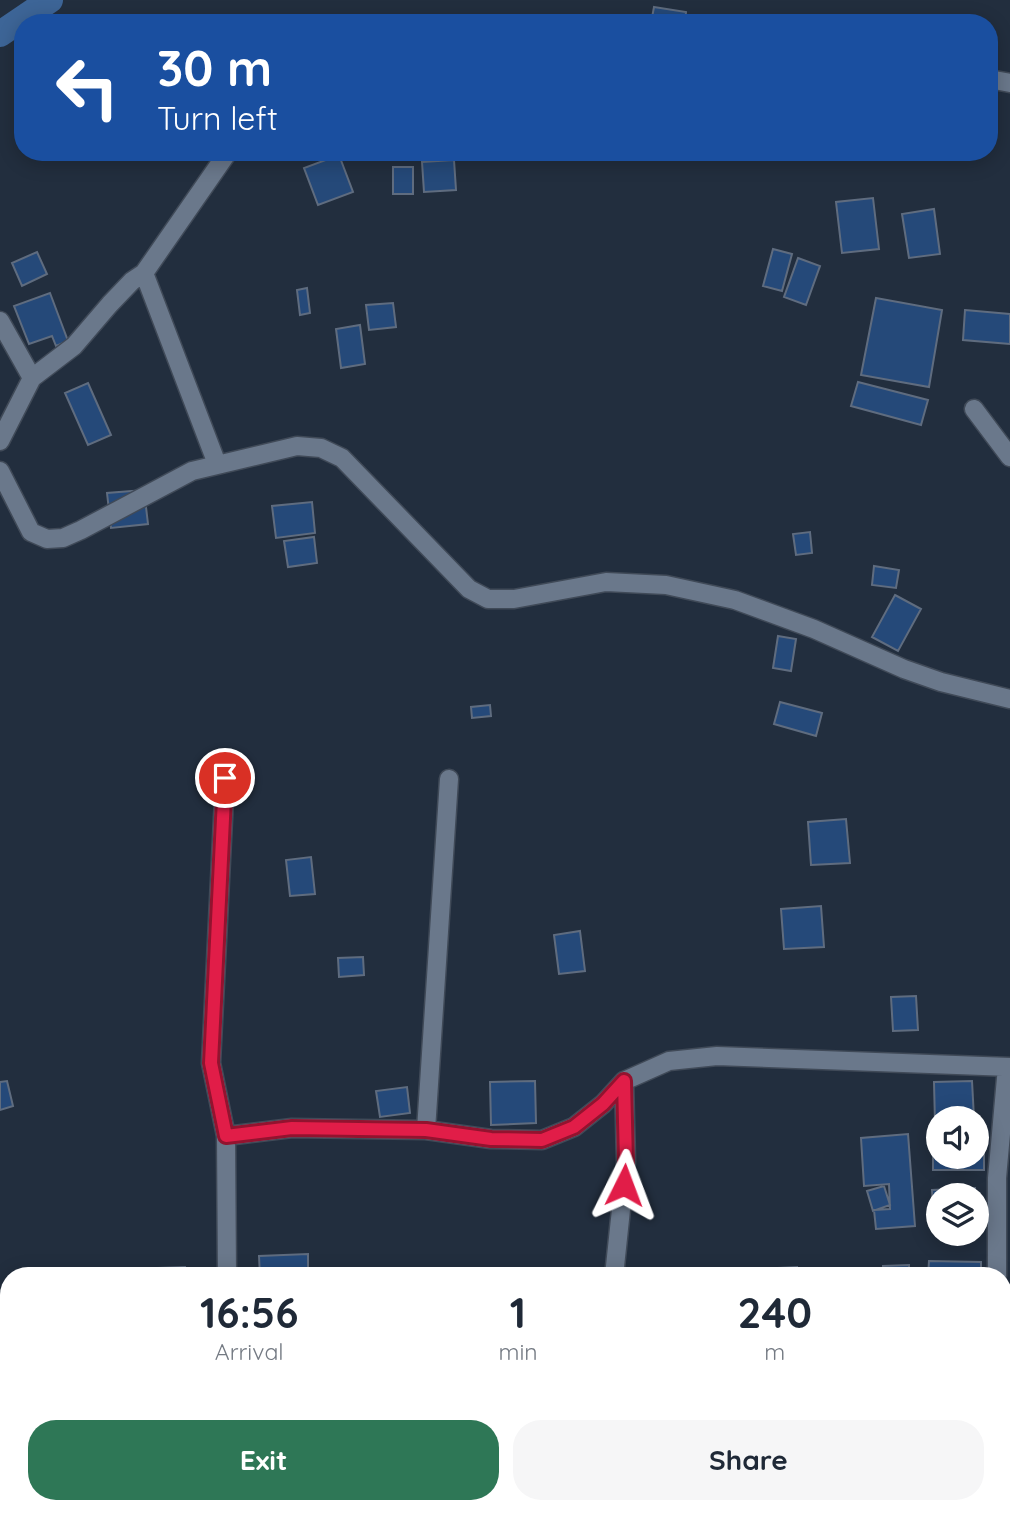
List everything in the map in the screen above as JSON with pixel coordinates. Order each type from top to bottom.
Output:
[{"type":"street","points":[[0,441],[32,378],[74,346],[132,281],[144,273],[222,161]]},
{"type":"street","points":[[144,273],[217,464]]},
{"type":"street","points":[[0,321],[32,378]]},
{"type":"street","points":[[974,409],[1010,457]]},
{"type":"street","points":[[0,471],[32,532],[47,539],[63,538],[192,471],[297,446],[321,448],[342,458],[469,589],[488,599],[514,599],[606,582],[666,585],[735,600],[814,629],[904,669],[941,682],[1010,699]]},
{"type":"street","points":[[225,778],[211,1063],[226,1136],[227,1267]]},
{"type":"street","points":[[426,1130],[449,779]]},
{"type":"street","points":[[226,1136],[292,1128],[426,1130],[491,1139],[542,1140],[574,1127],[603,1104],[624,1081],[670,1061],[717,1056],[1008,1067],[997,1178],[997,1267]]},
{"type":"street","points":[[615,1267],[626,1162],[624,1081]]},
{"type":"building","points":[[654,7],[686,12],[686,14],[653,14]]},
{"type":"building","points":[[323,161],[341,161],[353,192],[318,205],[304,168]]},
{"type":"building","points":[[454,161],[456,190],[424,192],[422,162]]},
{"type":"building","points":[[393,167],[413,167],[413,194],[393,194]]},
{"type":"building","points":[[873,198],[879,249],[842,253],[836,202]]},
{"type":"building","points":[[934,209],[940,254],[909,258],[902,214]]},
{"type":"building","points":[[773,249],[792,254],[782,291],[763,286]]},
{"type":"building","points":[[37,252],[47,274],[22,286],[12,263]]},
{"type":"building","points":[[798,258],[820,266],[806,305],[784,297]]},
{"type":"building","points":[[307,288],[310,313],[300,315],[297,290]]},
{"type":"building","points":[[50,293],[68,341],[56,346],[52,336],[29,344],[14,306]]},
{"type":"building","points":[[876,298],[942,310],[929,387],[861,375]]},
{"type":"building","points":[[393,303],[396,327],[369,330],[366,305]]},
{"type":"building","points":[[965,310],[1010,314],[1010,344],[963,340]]},
{"type":"building","points":[[360,325],[365,364],[341,368],[336,329]]},
{"type":"building","points":[[858,382],[928,400],[921,425],[851,406]]},
{"type":"building","points":[[88,383],[111,435],[88,445],[65,393]]},
{"type":"building","points":[[144,490],[148,524],[111,528],[107,493]]},
{"type":"building","points":[[312,502],[315,533],[276,538],[272,506]]},
{"type":"building","points":[[810,532],[812,553],[796,555],[793,534]]},
{"type":"building","points":[[314,537],[317,563],[288,567],[284,541]]},
{"type":"building","points":[[874,566],[899,570],[896,588],[872,585]]},
{"type":"building","points":[[895,595],[921,609],[898,651],[872,637]]},
{"type":"building","points":[[778,636],[796,639],[791,671],[773,668]]},
{"type":"building","points":[[780,702],[822,713],[816,736],[774,724]]},
{"type":"building","points":[[490,705],[491,716],[472,718],[471,707]]},
{"type":"building","points":[[846,819],[850,863],[811,865],[808,822]]},
{"type":"building","points":[[311,857],[315,894],[290,896],[286,860]]},
{"type":"building","points":[[821,906],[824,947],[784,949],[781,909]]},
{"type":"building","points":[[580,931],[585,971],[559,974],[554,935]]},
{"type":"building","points":[[363,957],[364,975],[339,977],[338,958]]},
{"type":"building","points":[[916,996],[918,1030],[893,1031],[891,997]]},
{"type":"building","points":[[7,1081],[13,1106],[0,1110],[0,1082]]},
{"type":"building","points":[[535,1081],[536,1123],[491,1125],[490,1082]]},
{"type":"building","points":[[972,1081],[973,1106],[935,1106],[934,1082]]},
{"type":"building","points":[[407,1087],[410,1113],[380,1117],[376,1091]]},
{"type":"building","points":[[908,1134],[915,1226],[876,1229],[874,1210],[890,1209],[889,1184],[864,1186],[861,1138]]},
{"type":"building","points":[[933,1169],[984,1169],[984,1170]]},
{"type":"building","points":[[884,1186],[890,1205],[873,1211],[867,1191]]},
{"type":"building","points":[[308,1254],[308,1267],[260,1267],[259,1256]]},
{"type":"building","points":[[929,1261],[981,1262],[981,1267],[929,1267]]},
{"type":"building","points":[[909,1265],[909,1267],[883,1267]]},
{"type":"waterway","points":[[29,14],[50,0]]},
{"type":"waterway","points":[[0,34],[14,24]]},
{"type":"route","points":[[225,778],[211,1063],[226,1136],[292,1128],[426,1130],[491,1139],[542,1140],[574,1127],[603,1104],[624,1081],[624,1185]]}]
